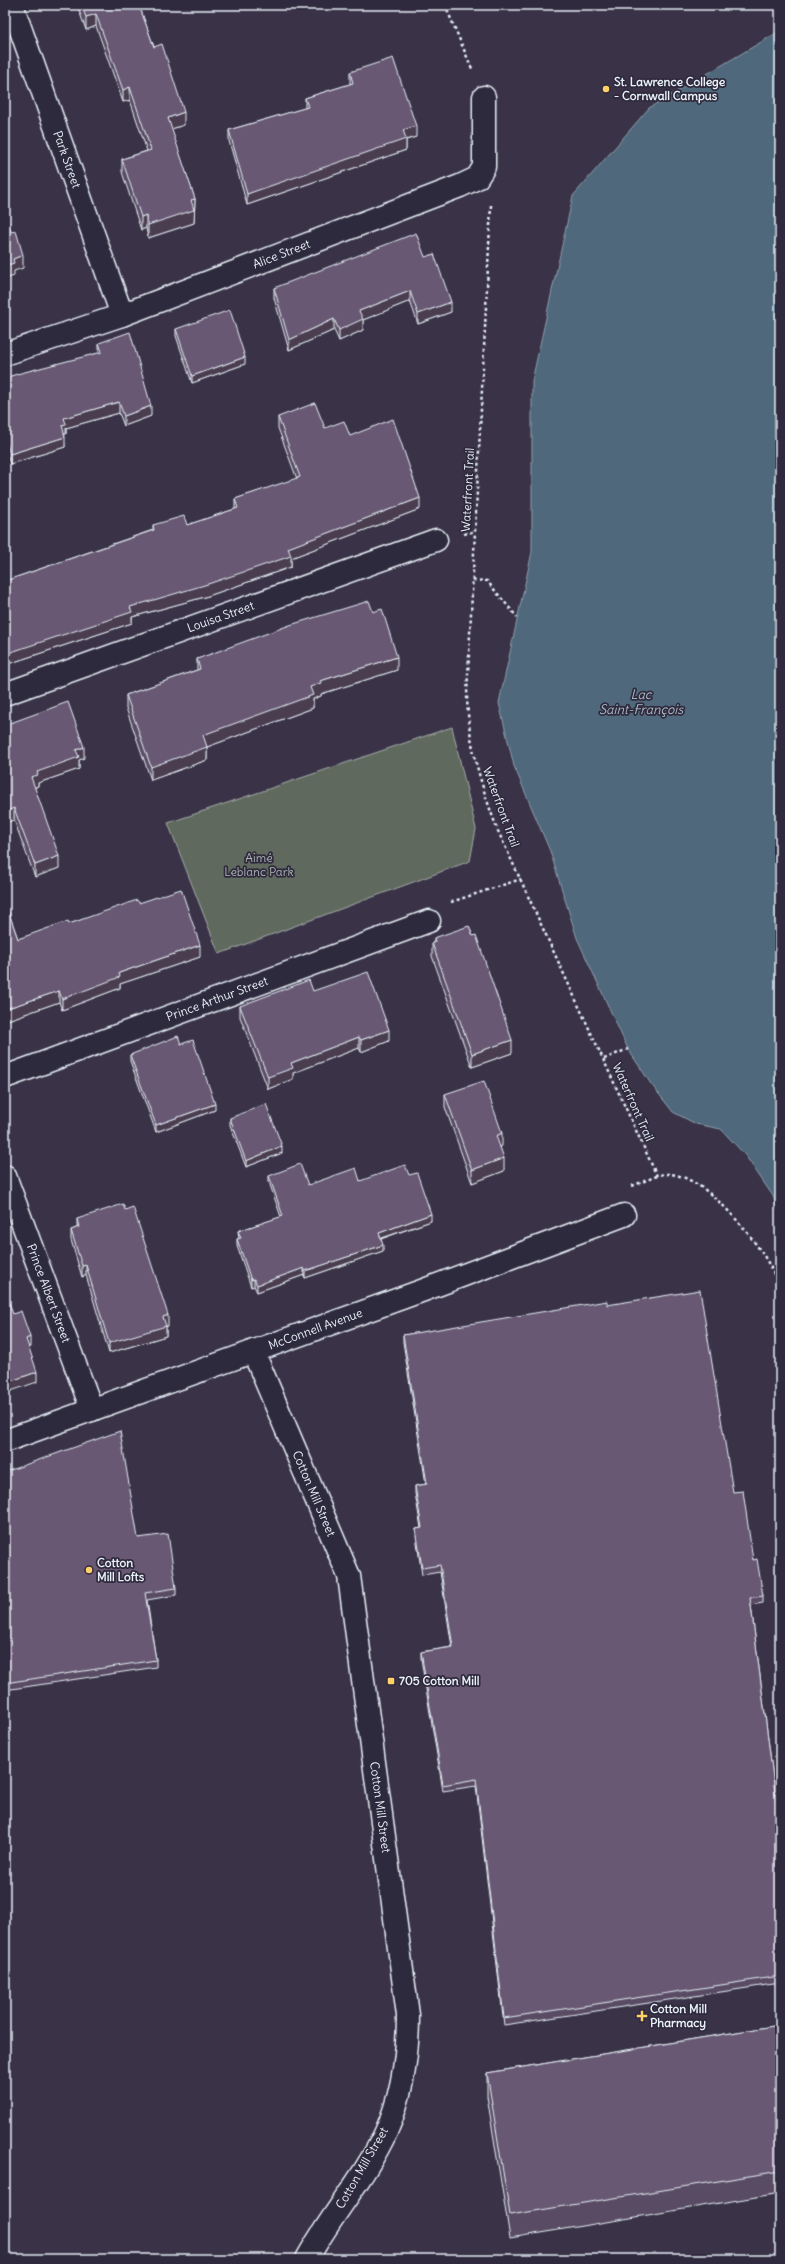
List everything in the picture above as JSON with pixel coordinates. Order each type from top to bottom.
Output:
[{"type":"street","name":"Park Street","points":[[12,5],[122,315]]},
{"type":"street","points":[[484,97],[484,167]]},
{"type":"street","name":"Alice Street","points":[[5,354],[122,315],[460,186],[477,178],[484,167]]},
{"type":"street","name":"Louisa Street","points":[[5,694],[436,540]]},
{"type":"street","name":"Prince Arthur Street","points":[[5,1077],[429,921]]},
{"type":"street","name":"Prince Albert Street","points":[[5,1176],[92,1410]]},
{"type":"street","name":"McConnell Avenue","points":[[5,1442],[431,1287],[624,1214]]},
{"type":"street","name":"Cotton Mill Street","points":[[253,1351],[349,1576],[408,2015],[408,2041],[403,2073],[397,2101],[386,2132],[364,2170],[307,2259]]},
{"type":"path","points":[[446,5],[484,97]]},
{"type":"path","name":"Waterfront Trail","points":[[484,167],[491,201],[491,220],[467,695],[467,718],[472,752],[495,823],[657,1176]]},
{"type":"path","points":[[473,580],[487,581],[517,617]]},
{"type":"path","points":[[429,921],[447,903],[520,879]]},
{"type":"path","points":[[604,1059],[628,1049]]},
{"type":"path","points":[[630,1187],[657,1176],[671,1173],[698,1185],[724,1206],[763,1254],[780,1285]]},
{"type":"green space","name":"Aimé Leblanc Park","points":[[452,727],[476,829],[470,861],[219,954],[168,823]]},
{"type":"water","name":"Lac Saint-François","points":[[780,31],[780,1217],[773,1196],[745,1155],[721,1129],[696,1124],[673,1112],[651,1084],[628,1049],[577,938],[550,851],[514,766],[499,703],[532,552],[532,381],[573,196],[649,108]]},
{"type":"building","points":[[81,5],[139,5],[154,47],[162,44],[184,112],[168,118],[195,199],[191,200],[194,210],[148,225],[146,215],[141,217],[122,159],[151,150],[130,87],[123,90],[96,14],[86,17]]},
{"type":"building","points":[[393,58],[416,126],[403,130],[406,139],[247,194],[229,130],[308,107],[305,98],[353,83],[350,72]]},
{"type":"building","points":[[7,219],[11,232],[16,231],[23,255],[13,259],[14,263],[5,266],[5,220]]},
{"type":"building","points":[[416,233],[425,257],[434,254],[451,302],[418,314],[410,291],[359,311],[363,319],[339,330],[334,319],[289,340],[274,288]]},
{"type":"building","points":[[230,310],[245,357],[192,376],[176,329]]},
{"type":"building","points":[[130,332],[151,406],[124,416],[119,402],[64,418],[66,424],[62,425],[65,437],[10,454],[5,438],[5,378],[102,352],[99,343]]},
{"type":"building","points":[[315,403],[325,428],[344,421],[350,436],[393,419],[420,498],[288,548],[291,556],[208,584],[130,607],[132,612],[5,654],[5,581],[154,530],[153,525],[184,516],[187,525],[238,508],[235,499],[300,477],[278,417]]},
{"type":"building","points":[[369,601],[373,612],[382,609],[397,657],[320,681],[321,683],[310,687],[313,695],[203,735],[207,747],[151,767],[126,695],[200,669],[197,659],[290,625]]},
{"type":"building","points":[[68,702],[84,747],[76,750],[79,757],[37,772],[38,775],[31,777],[59,856],[35,865],[14,808],[5,812],[5,725]]},
{"type":"building","points":[[181,889],[200,945],[119,973],[120,977],[62,999],[59,991],[5,1009],[5,902],[18,939],[68,921],[69,924],[137,900],[139,903]]},
{"type":"building","points":[[469,926],[473,936],[476,935],[512,1040],[472,1054],[432,943],[435,942],[434,938]]},
{"type":"building","points":[[368,972],[389,1030],[361,1040],[359,1037],[291,1063],[293,1068],[268,1077],[240,1006],[309,980],[313,991]]},
{"type":"building","points":[[178,1036],[181,1044],[193,1040],[215,1104],[156,1125],[130,1055]]},
{"type":"building","points":[[484,1081],[502,1133],[496,1136],[504,1158],[472,1170],[445,1094]]},
{"type":"building","points":[[266,1104],[282,1146],[246,1161],[230,1118]]},
{"type":"building","points":[[300,1164],[308,1185],[356,1168],[360,1181],[405,1165],[409,1175],[417,1173],[431,1214],[379,1233],[383,1245],[305,1271],[304,1268],[257,1285],[254,1279],[251,1280],[237,1239],[241,1238],[238,1231],[283,1216],[269,1176]]},
{"type":"building","points":[[123,1204],[125,1210],[133,1207],[168,1315],[163,1317],[166,1326],[109,1343],[86,1265],[82,1266],[71,1230],[79,1227],[77,1219]]},
{"type":"building","points":[[700,1290],[733,1492],[743,1491],[753,1560],[757,1559],[763,1596],[750,1598],[780,1832],[780,1976],[504,2018],[476,1779],[443,1785],[421,1652],[453,1647],[440,1565],[422,1568],[416,1529],[422,1528],[415,1486],[427,1484],[403,1335],[607,1301],[607,1305]]},
{"type":"building","points":[[5,1291],[13,1314],[21,1311],[30,1337],[26,1339],[37,1372],[5,1383]]},
{"type":"building","name":"Cotton Mill Lofts","points":[[120,1431],[138,1538],[168,1534],[176,1588],[145,1593],[156,1660],[5,1683],[5,1472]]},
{"type":"building","points":[[780,2025],[780,2171],[510,2215],[487,2073]]},
{"type":"place","name":"St. Lawrence College - Cornwall Campus","points":[[606,89]]},
{"type":"place","name":"Cotton Mill Lofts","points":[[89,1570]]},
{"type":"place","name":"705 Cotton Mill","points":[[391,1681]]},
{"type":"place","name":"Cotton Mill Pharmacy","points":[[642,2016]]}]
